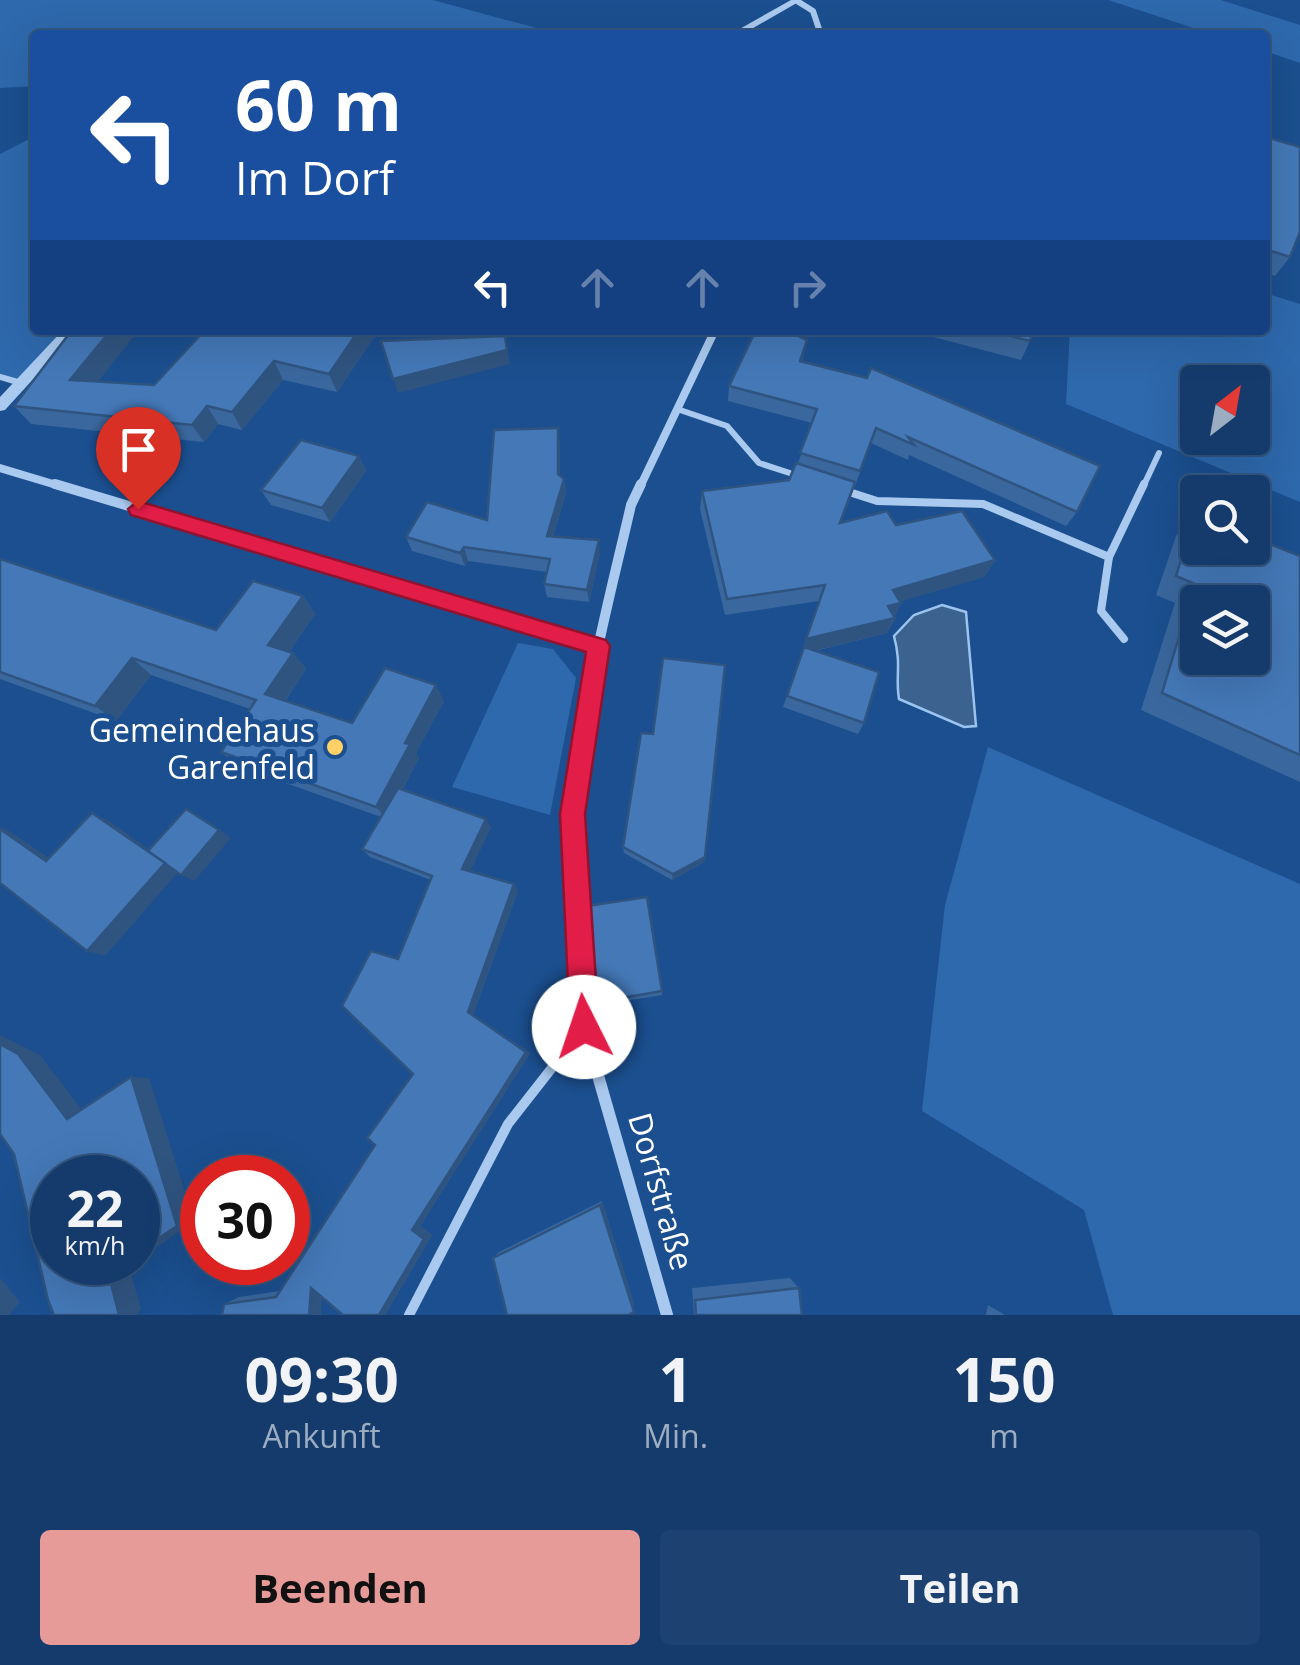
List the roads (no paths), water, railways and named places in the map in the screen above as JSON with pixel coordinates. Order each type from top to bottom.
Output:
[{"type":"street","points":[[743,30],[797,0],[813,11],[819,30]]},
{"type":"street","points":[[0,406],[66,335]]},
{"type":"street","name":"Dorfstraße","points":[[667,1315],[660,1276],[584,1027],[572,814],[598,646],[631,505],[713,335]]},
{"type":"street","points":[[0,468],[598,646]]},
{"type":"lane","points":[[0,377],[21,383]]},
{"type":"lane","points":[[680,410],[727,426],[759,463],[810,480]]},
{"type":"lane","points":[[1124,639],[1101,611],[1109,557],[1159,452]]},
{"type":"lane","points":[[844,490],[877,501],[983,504],[1109,557]]},
{"type":"lane","points":[[409,1315],[508,1124],[584,1027]]},
{"type":"place","name":"Gemeindehaus Garenfeld","points":[[335,747]]}]
